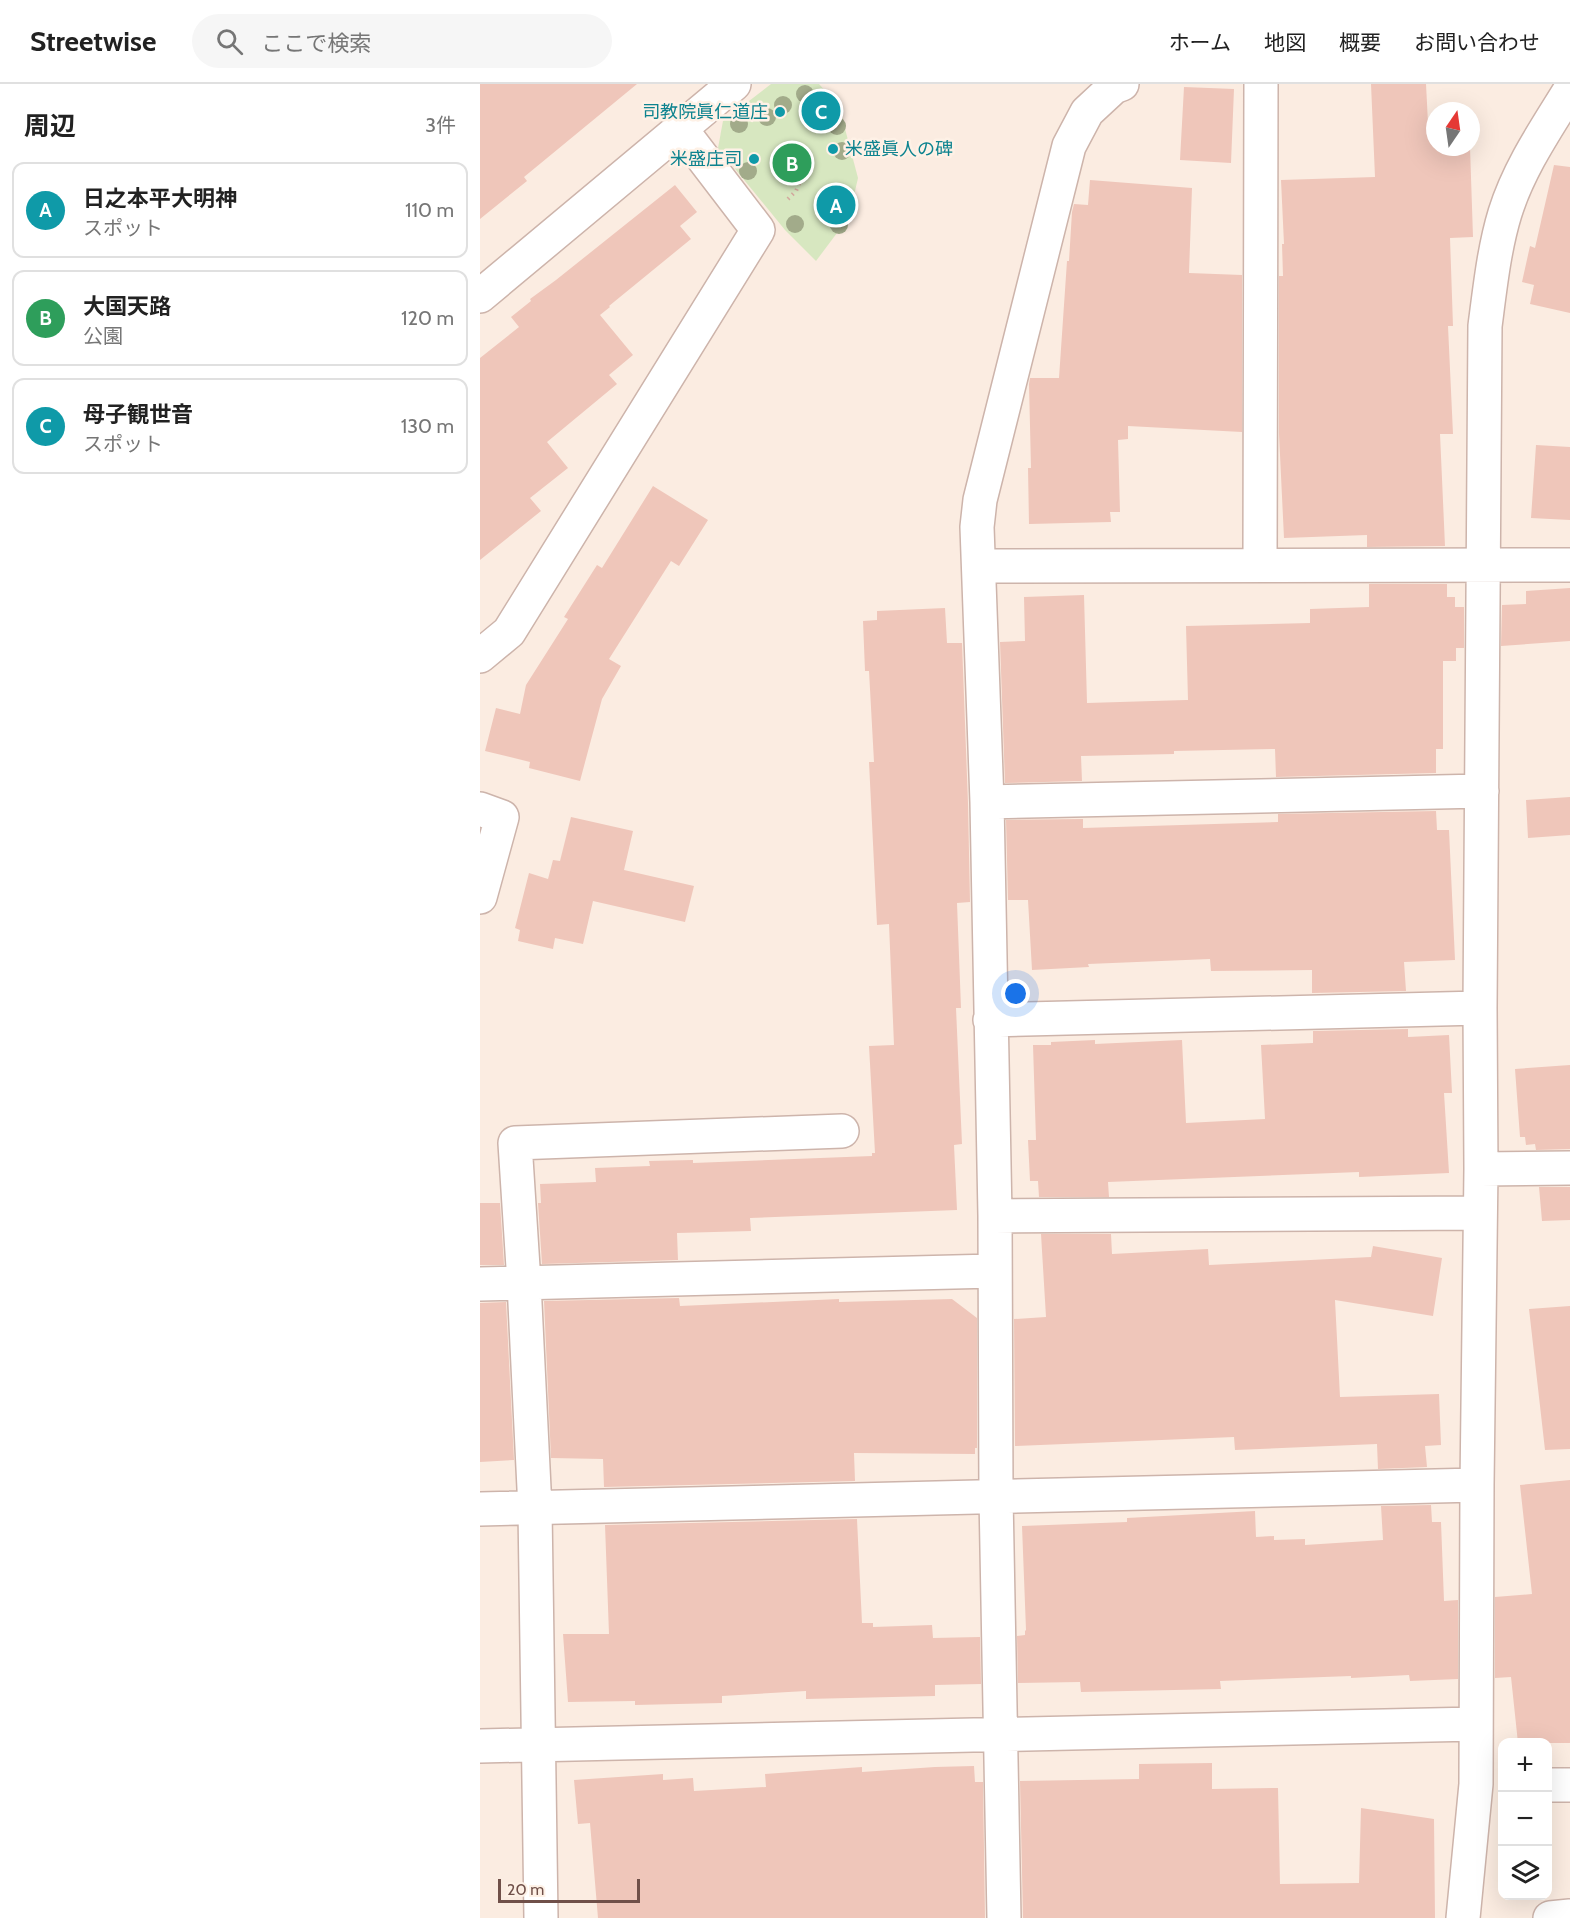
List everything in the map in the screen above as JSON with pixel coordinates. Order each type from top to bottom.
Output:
[{"type":"street","points":[[480,296],[734,84]]},
{"type":"street","points":[[1004,1918],[987,802],[977,527],[980,500],[1069,146],[1087,112],[1114,87],[1122,84]]},
{"type":"street","points":[[1260,565],[1261,84]]},
{"type":"street","points":[[1463,1918],[1489,1784],[1476,1724],[1485,326],[1492,268],[1506,212],[1527,161],[1570,90]]},
{"type":"street","points":[[480,656],[509,632],[758,230],[680,128]]},
{"type":"street","points":[[979,566],[1570,565]]},
{"type":"street","points":[[987,802],[1482,791]]},
{"type":"street","points":[[480,809],[502,817],[480,897]]},
{"type":"street","points":[[990,1020],[1480,1008]]},
{"type":"street","points":[[541,1918],[535,1509],[525,1283],[515,1143],[842,1131]]},
{"type":"street","points":[[1481,1169],[1570,1168]]},
{"type":"street","points":[[995,1216],[1479,1213]]},
{"type":"street","points":[[480,1284],[994,1271]]},
{"type":"street","points":[[480,1509],[1477,1485]]},
{"type":"street","points":[[480,1746],[1476,1724]]},
{"type":"street","points":[[1552,1785],[1570,1785]]},
{"type":"street","points":[[1550,1918],[1570,1916]]},
{"type":"path","points":[[782,206],[796,191],[804,172]]},
{"type":"green space","points":[[771,84],[819,84],[839,106],[858,178],[849,217],[816,261],[785,230],[718,148],[723,121]]},
{"type":"building","points":[[480,84],[637,84],[524,177],[527,181],[480,219]]},
{"type":"building","points":[[1371,84],[1426,84],[1426,156],[1470,156],[1473,237],[1450,238],[1453,326],[1448,326],[1453,434],[1440,434],[1445,546],[1367,547],[1367,535],[1284,538],[1279,434],[1279,276],[1283,276],[1282,244],[1284,244],[1281,180],[1375,177]]},
{"type":"building","points":[[1184,87],[1234,89],[1231,163],[1180,160]]},
{"type":"building","points":[[1554,165],[1570,167],[1570,313],[1530,304],[1534,285],[1522,282],[1530,246],[1535,248]]},
{"type":"building","points":[[1090,180],[1192,188],[1189,273],[1242,275],[1242,432],[1128,426],[1128,439],[1118,440],[1120,512],[1110,512],[1111,522],[1029,524],[1030,378],[1059,378],[1072,212],[1074,204],[1088,205]]},
{"type":"building","points":[[675,185],[697,212],[680,226],[691,239],[600,315],[633,355],[609,375],[617,384],[547,442],[568,468],[530,498],[541,511],[480,560],[480,358],[519,327],[511,317],[531,301],[530,299]]},
{"type":"building","points":[[1536,445],[1570,447],[1570,520],[1531,518]]},
{"type":"building","points":[[653,486],[708,520],[679,566],[671,561],[609,659],[621,666],[602,699],[580,781],[529,768],[530,762],[485,751],[496,708],[520,714],[526,685],[568,619],[564,617],[597,565],[602,568]]},
{"type":"building","points":[[1369,584],[1447,584],[1447,597],[1455,597],[1455,607],[1464,607],[1464,648],[1456,648],[1456,661],[1443,661],[1443,749],[1436,749],[1436,773],[1276,777],[1275,749],[1174,751],[1174,754],[1081,756],[1082,781],[1005,783],[1000,642],[1025,641],[1024,597],[1084,595],[1087,703],[1188,700],[1186,626],[1310,623],[1310,609],[1369,607]]},
{"type":"building","points":[[1570,588],[1570,641],[1501,646],[1502,605],[1526,604],[1526,591]]},
{"type":"building","points":[[945,608],[947,643],[962,643],[970,902],[957,903],[961,1008],[956,1008],[962,1144],[954,1145],[957,1210],[750,1218],[751,1231],[677,1233],[678,1260],[542,1264],[538,1203],[541,1203],[540,1184],[596,1182],[595,1168],[650,1166],[649,1161],[693,1160],[693,1163],[872,1156],[872,1153],[875,1153],[869,1046],[894,1045],[889,924],[877,925],[869,762],[874,762],[869,671],[865,671],[863,621],[877,620],[877,611]]},
{"type":"building","points":[[1570,797],[1570,835],[1528,838],[1526,800]]},
{"type":"building","points":[[1436,811],[1437,830],[1449,830],[1455,960],[1404,962],[1406,991],[1312,993],[1312,970],[1211,971],[1210,959],[1088,964],[1089,967],[1032,970],[1028,900],[1008,900],[1006,820],[1083,819],[1083,828],[1278,822],[1278,814]]},
{"type":"building","points":[[571,817],[633,831],[624,870],[694,886],[685,922],[593,901],[583,944],[555,938],[553,949],[518,941],[520,930],[515,928],[529,873],[548,879],[553,860],[560,861]]},
{"type":"building","points":[[1408,1029],[1408,1037],[1449,1035],[1452,1093],[1444,1093],[1449,1173],[1359,1177],[1359,1172],[1108,1182],[1109,1197],[1039,1197],[1038,1181],[1030,1181],[1028,1140],[1036,1140],[1033,1045],[1095,1040],[1095,1044],[1182,1040],[1186,1123],[1265,1119],[1261,1045],[1313,1043],[1313,1031]]},
{"type":"building","points":[[1570,1065],[1570,1149],[1536,1150],[1535,1144],[1526,1145],[1525,1137],[1520,1137],[1515,1069]]},
{"type":"building","points":[[1539,1187],[1570,1187],[1570,1220],[1542,1221]]},
{"type":"building","points":[[480,1203],[500,1203],[504,1265],[480,1265]]},
{"type":"building","points":[[1041,1234],[1111,1234],[1112,1254],[1208,1249],[1209,1265],[1371,1257],[1373,1246],[1442,1258],[1433,1316],[1335,1300],[1340,1397],[1439,1394],[1441,1445],[1425,1446],[1427,1467],[1378,1469],[1377,1444],[1235,1450],[1234,1437],[1015,1446],[1014,1319],[1046,1317]]},
{"type":"building","points":[[679,1298],[680,1306],[839,1299],[839,1302],[952,1299],[977,1318],[977,1448],[975,1448],[975,1454],[854,1453],[855,1481],[604,1487],[603,1459],[551,1458],[544,1301]]},
{"type":"building","points":[[506,1302],[514,1460],[480,1462],[480,1303]]},
{"type":"building","points":[[1570,1306],[1570,1449],[1545,1450],[1529,1309]]},
{"type":"building","points":[[1570,1480],[1570,1743],[1552,1743],[1552,1738],[1517,1738],[1511,1677],[1495,1678],[1495,1597],[1532,1594],[1520,1485]]},
{"type":"building","points":[[1431,1505],[1432,1522],[1441,1522],[1444,1601],[1458,1600],[1458,1679],[1410,1681],[1409,1675],[1351,1678],[1351,1676],[1220,1681],[1221,1689],[1081,1692],[1080,1682],[1018,1683],[1017,1636],[1025,1635],[1026,1630],[1022,1526],[1127,1522],[1127,1518],[1255,1511],[1256,1537],[1274,1536],[1274,1540],[1305,1539],[1305,1545],[1383,1540],[1381,1506]]},
{"type":"building","points":[[857,1519],[862,1623],[873,1623],[873,1627],[932,1625],[933,1638],[980,1637],[981,1684],[935,1685],[935,1696],[806,1699],[806,1691],[722,1696],[722,1703],[635,1705],[635,1701],[568,1702],[563,1634],[609,1634],[605,1525]]},
{"type":"building","points":[[1212,1763],[1212,1789],[1278,1788],[1280,1884],[1359,1883],[1361,1808],[1434,1819],[1435,1918],[1023,1918],[1020,1781],[1139,1779],[1139,1764]]},
{"type":"building","points":[[974,1766],[975,1782],[983,1782],[985,1918],[598,1918],[590,1823],[578,1824],[574,1780],[663,1774],[663,1780],[693,1778],[694,1791],[766,1787],[765,1774],[862,1767],[862,1772]]},
{"type":"place","name":"母子観世音","points":[[821,111]]},
{"type":"place","name":"司教院眞仁道庄","points":[[780,112]]},
{"type":"place","name":"米盛眞人の碑","points":[[833,149]]},
{"type":"place","name":"米盛庄司","points":[[754,159]]},
{"type":"place","name":"大国天路","points":[[792,163]]},
{"type":"place","name":"日之本平大明神","points":[[836,205]]}]
